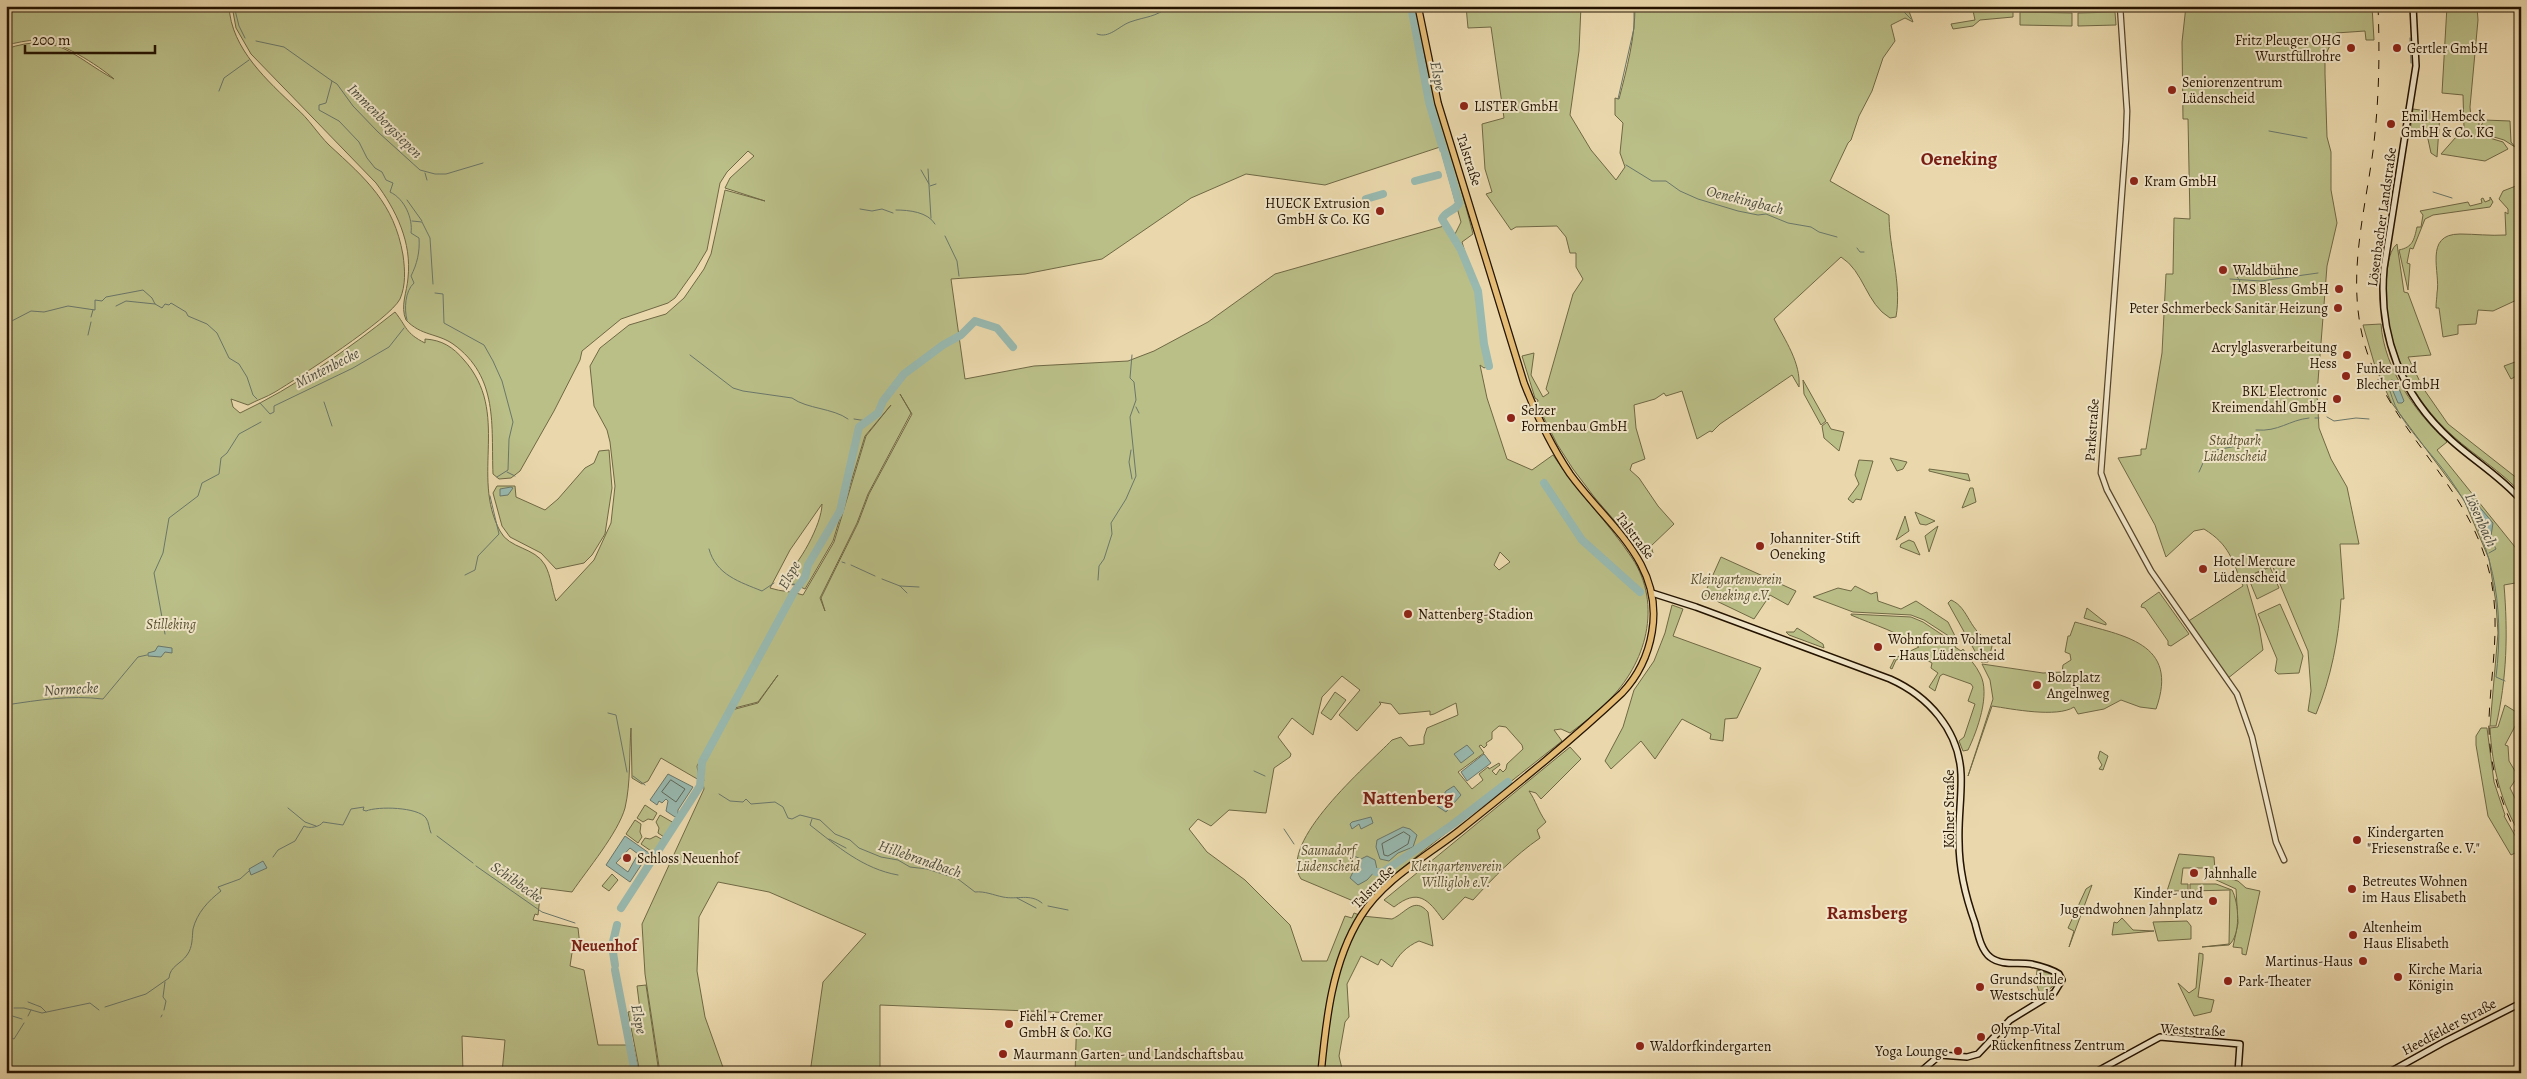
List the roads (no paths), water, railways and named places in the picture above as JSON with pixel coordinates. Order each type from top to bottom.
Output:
[{"type":"main road","name":"Talstraße","points":[[1321,1073],[1327,1020],[1336,977],[1347,945],[1365,910],[1386,887],[1460,830],[1622,693],[1638,672],[1648,650],[1653,621],[1652,594],[1643,567],[1636,555],[1569,472],[1533,406],[1440,111],[1428,63],[1418,6]]},
{"type":"main road","name":"Lösenbacher Landstraße","points":[[2413,6],[2417,58],[2384,268],[2383,299],[2385,328],[2400,374],[2420,407],[2451,440],[2494,473],[2521,500]]},
{"type":"main road","name":"Kölner Straße","points":[[1652,594],[1696,607],[1890,679],[1922,698],[1944,723],[1960,763],[1959,840],[1961,862],[1972,915],[1985,951],[1992,959],[2002,962],[2033,964],[2052,970],[2059,974],[2062,980],[2054,993],[2010,1020],[1978,1054],[1968,1057],[1940,1055],[1919,1073]]},
{"type":"main road","name":"Heedfelder Straße","points":[[2388,1073],[2521,1003]]},
{"type":"main road","name":"Weststraße","points":[[2094,1073],[2160,1037],[2240,1044],[2238,1073]]},
{"type":"street","name":"Parkstraße","points":[[2120,6],[2127,111],[2126,139],[2101,473],[2107,490],[2151,571],[2237,694],[2252,737],[2276,842],[2284,860]]},
{"type":"water","points":[[2391,380],[2396,381],[2404,401],[2402,403],[2398,403],[2390,384]]},
{"type":"water","points":[[513,488],[508,495],[500,496],[500,489]]},
{"type":"water","points":[[2472,498],[2493,523],[2491,536],[2488,537],[2481,530],[2467,502]]},
{"type":"water","points":[[158,646],[172,648],[172,653],[165,652],[161,657],[148,656],[148,653],[155,651]]},
{"type":"water","points":[[1467,745],[1474,753],[1461,763],[1454,754]]},
{"type":"water","points":[[1484,754],[1491,763],[1467,781],[1461,772]]},
{"type":"water","points":[[668,774],[693,787],[678,810],[678,816],[675,817],[666,811],[668,801],[666,799],[662,803],[659,801],[657,805],[650,800]]},
{"type":"water","points":[[1454,786],[1461,795],[1446,812],[1437,806],[1446,791]]},
{"type":"water","points":[[1371,817],[1373,823],[1361,829],[1359,824],[1352,829],[1350,824],[1352,822]]},
{"type":"water","points":[[1403,827],[1410,829],[1417,835],[1413,847],[1398,853],[1389,861],[1380,859],[1376,847],[1377,840]]},
{"type":"water","points":[[625,836],[649,853],[630,882],[606,865]],"holes":[[[630,848],[638,854],[628,872],[616,863]]]},
{"type":"water","points":[[1367,856],[1375,860],[1377,869],[1367,880],[1358,885],[1350,878],[1359,860]]},
{"type":"water","points":[[263,861],[267,868],[251,875],[249,869]]},
{"type":"waterway","name":"Mintenbecke","points":[[234,6],[239,26],[245,38]]},
{"type":"waterway","points":[[1097,34],[1106,35],[1130,22],[1155,15],[1170,6]]},
{"type":"waterway","name":"Elspe","points":[[1411,6],[1429,102],[1443,149]]},
{"type":"waterway","name":"Oenekingbach","points":[[1618,99],[1634,28],[1634,6]]},
{"type":"waterway","points":[[1898,6],[1911,19]]},
{"type":"waterway","name":"Lösenbach","points":[[2410,38],[2411,63]]},
{"type":"waterway","name":"Mintenbecke","points":[[256,41],[284,47],[332,81],[326,103],[319,105],[319,110],[339,121],[359,142],[367,158],[375,168],[382,172],[386,180],[393,183],[390,192],[404,204],[411,222],[411,233],[419,238],[418,258],[411,276],[414,283],[406,300],[407,320]]},
{"type":"waterway","points":[[219,91],[224,78],[249,60]]},
{"type":"waterway","name":"Immenbergsiepen","points":[[332,81],[337,84],[353,106],[378,132],[420,170],[435,174],[446,174],[483,163]]},
{"type":"waterway","points":[[2269,131],[2307,138]]},
{"type":"waterway","points":[[1445,154],[1459,203],[1456,208],[1443,216],[1442,219],[1461,250],[1478,291],[1484,344],[1489,366]]},
{"type":"waterway","name":"Oenekingbach","points":[[1626,165],[1652,181],[1666,181],[1680,191],[1698,199],[1738,211],[1758,215],[1766,214],[1788,223],[1811,227],[1819,232],[1837,237]]},
{"type":"waterway","points":[[928,169],[931,218]]},
{"type":"waterway","points":[[921,170],[929,184]]},
{"type":"waterway","points":[[425,173],[427,180]]},
{"type":"waterway","name":"Elspe","points":[[1415,181],[1438,175]]},
{"type":"waterway","points":[[930,186],[936,184]]},
{"type":"waterway","points":[[2433,192],[2452,198]]},
{"type":"waterway","name":"Elspe","points":[[1366,199],[1383,194]]},
{"type":"waterway","points":[[407,200],[422,221]]},
{"type":"waterway","points":[[860,209],[872,211],[882,209],[893,213]]},
{"type":"waterway","points":[[896,210],[923,214],[935,224]]},
{"type":"waterway","points":[[412,221],[422,222],[430,238],[433,284]]},
{"type":"waterway","points":[[945,236],[957,261],[959,276]]},
{"type":"waterway","points":[[1857,248],[1860,252],[1864,252]]},
{"type":"waterway","points":[[2230,279],[2261,281],[2318,273]]},
{"type":"waterway","points":[[2235,274],[2240,281],[2235,287]]},
{"type":"waterway","name":"Mintenbecke","points":[[6,324],[31,311],[44,312],[68,306],[95,310],[95,300],[102,301],[106,297],[143,290],[152,298],[155,304],[162,308],[165,304],[169,305],[171,303],[186,312],[188,316],[207,324],[217,333],[229,358],[239,364],[247,377],[253,395],[257,399]]},
{"type":"waterway","points":[[435,293],[443,294],[444,323],[484,345],[502,381],[513,422],[509,439],[508,470],[497,477]]},
{"type":"waterway","points":[[116,306],[126,301],[155,304]]},
{"type":"waterway","name":"Mintenbecke","points":[[91,317],[93,310]]},
{"type":"waterway","name":"Elspe","points":[[621,908],[700,786],[702,762],[794,592],[805,577],[808,565],[840,511],[859,427],[878,413],[883,401],[904,374],[943,345],[961,335],[975,321],[997,328],[1013,347]]},
{"type":"waterway","points":[[88,335],[91,322]]},
{"type":"waterway","name":"Mintenbecke","points":[[260,403],[270,414],[274,412],[274,406],[353,368],[389,347],[404,328]]},
{"type":"waterway","points":[[690,355],[733,388],[792,398],[798,402],[842,415],[848,419]]},
{"type":"waterway","points":[[1098,580],[1099,566],[1104,559],[1112,534],[1111,523],[1126,499],[1136,476],[1130,417],[1136,400],[1134,382],[1130,378],[1132,355]]},
{"type":"waterway","name":"Lösenbach","points":[[2386,381],[2399,413],[2450,479],[2477,525],[2486,549],[2497,598],[2499,624],[2496,677],[2505,681]]},
{"type":"waterway","points":[[324,402],[332,426]]},
{"type":"waterway","points":[[1136,407],[1139,413]]},
{"type":"waterway","points":[[2327,417],[2334,421],[2356,418],[2369,419]]},
{"type":"waterway","points":[[2256,430],[2278,428],[2309,418]]},
{"type":"waterway","points":[[854,419],[867,421]]},
{"type":"waterway","name":"Normecke","points":[[165,634],[154,573],[163,553],[169,518],[198,496],[202,483],[219,474],[221,458],[227,453],[239,434],[261,422]]},
{"type":"waterway","points":[[2216,450],[2242,445]]},
{"type":"waterway","points":[[1131,450],[1129,462],[1132,479]]},
{"type":"waterway","points":[[2199,472],[2207,454]]},
{"type":"waterway","points":[[507,472],[515,476]]},
{"type":"waterway","points":[[1544,483],[1582,540],[1640,592]]},
{"type":"waterway","points":[[465,575],[475,570],[478,556],[499,534],[490,496]]},
{"type":"waterway","points":[[2489,553],[2496,549],[2490,537]]},
{"type":"waterway","points":[[709,549],[717,565],[737,581],[762,591],[774,583]]},
{"type":"waterway","points":[[1599,556],[1607,558]]},
{"type":"waterway","points":[[851,565],[875,576]]},
{"type":"waterway","points":[[882,579],[900,586],[907,593]]},
{"type":"waterway","points":[[780,582],[799,585]]},
{"type":"waterway","points":[[900,586],[919,587]]},
{"type":"waterway","name":"Normecke","points":[[6,705],[67,698],[103,699],[138,657],[147,655]]},
{"type":"waterway","points":[[608,713],[616,715],[627,772]]},
{"type":"waterway","points":[[1254,771],[1265,776]]},
{"type":"waterway","points":[[633,776],[645,785]]},
{"type":"waterway","points":[[1376,872],[1383,872],[1452,825],[1508,782]]},
{"type":"waterway","name":"Hillebrandbach","points":[[719,794],[730,801],[743,802],[746,799],[751,804],[775,802],[783,807],[788,818],[792,819],[800,815],[820,820],[835,834],[850,840],[859,848],[881,857],[898,860],[910,867],[927,869],[958,879],[975,892],[1008,898],[1033,898],[1042,903]]},
{"type":"waterway","name":"Schibbecke","points":[[273,857],[278,850],[295,841],[304,826],[314,827],[323,822],[343,825],[351,809],[364,807],[363,810],[366,811],[398,808],[422,814],[428,821],[431,833]]},
{"type":"waterway","points":[[288,808],[305,822],[316,826]]},
{"type":"waterway","points":[[812,819],[810,825],[851,856],[873,868],[898,875]]},
{"type":"waterway","points":[[1284,829],[1294,844]]},
{"type":"waterway","name":"Schibbecke","points":[[437,836],[473,863]]},
{"type":"waterway","points":[[829,839],[846,848]]},
{"type":"waterway","points":[[1354,856],[1361,859]]},
{"type":"waterway","name":"Schibbecke","points":[[476,866],[542,912],[575,923]]},
{"type":"waterway","name":"Schibbecke","points":[[105,1007],[146,994],[169,978],[171,971],[189,952],[197,918],[207,903],[221,891],[218,887],[240,879],[249,871]]},
{"type":"waterway","points":[[1017,898],[1036,908]]},
{"type":"waterway","name":"Hillebrandbach","points":[[1048,906],[1068,910]]},
{"type":"waterway","name":"Elspe","points":[[615,965],[612,946],[617,925]]},
{"type":"waterway","name":"Elspe","points":[[615,970],[635,1073]]},
{"type":"waterway","points":[[164,1010],[166,1001],[163,997],[165,982]]},
{"type":"waterway","points":[[28,1002],[41,1007],[46,1012]]},
{"type":"waterway","name":"Schibbecke","points":[[14,1008],[24,1008],[42,1013],[90,1003],[99,1010]]},
{"type":"waterway","name":"Schibbecke","points":[[28,1016],[31,1010]]},
{"type":"waterway","points":[[6,1014],[22,1019]]},
{"type":"waterway","points":[[6,1036],[14,1039],[24,1023]]},
{"type":"railway","points":[[2378,6],[2377,115],[2358,248],[2357,297],[2360,321],[2365,346],[2377,378],[2393,406],[2465,513],[2480,542],[2490,575],[2495,611],[2489,719],[2490,750],[2500,794],[2518,837]]},
{"type":"place","name":"Fritz Pleuger OHG Wurstfüllrohre","points":[[2351,48]]},
{"type":"place","name":"Gertler GmbH","points":[[2397,48]]},
{"type":"place","name":"Seniorenzentrum Lüdenscheid","points":[[2172,90]]},
{"type":"place","name":"LISTER GmbH","points":[[1464,106]]},
{"type":"place","name":"Emil Hembeck GmbH & Co. KG","points":[[2391,124]]},
{"type":"place","name":"Kram GmbH","points":[[2134,181]]},
{"type":"place","name":"HUECK Extrusion GmbH & Co. KG","points":[[1380,211]]},
{"type":"place","name":"Waldbühne","points":[[2223,270]]},
{"type":"place","name":"IMS Bless GmbH","points":[[2339,289]]},
{"type":"place","name":"Peter Schmerbeck Sanitär Heizung","points":[[2338,308]]},
{"type":"place","name":"Acrylglasverarbeitung Hess","points":[[2347,355]]},
{"type":"place","name":"Funke und Blecher GmbH","points":[[2346,376]]},
{"type":"place","name":"BKL Electronic Kreimendahl GmbH","points":[[2337,399]]},
{"type":"place","name":"Selzer Formenbau GmbH","points":[[1511,418]]},
{"type":"place","name":"Johanniter-Stift Oeneking","points":[[1760,546]]},
{"type":"place","name":"Hotel Mercure Lüdenscheid","points":[[2203,569]]},
{"type":"place","name":"Nattenberg-Stadion","points":[[1408,614]]},
{"type":"place","name":"Wohnforum Volmetal – Haus Lüdenscheid","points":[[1878,647]]},
{"type":"place","name":"Bolzplatz Angelnweg","points":[[2037,685]]},
{"type":"place","name":"Kindergarten \"Friesenstraße e. V.\"","points":[[2357,840]]},
{"type":"place","name":"Schloss Neuenhof","points":[[627,858]]},
{"type":"place","name":"Jahnhalle","points":[[2194,873]]},
{"type":"place","name":"Betreutes Wohnen im Haus Elisabeth","points":[[2352,889]]},
{"type":"place","name":"Kinder- und Jugendwohnen Jahnplatz","points":[[2213,901]]},
{"type":"place","name":"Altenheim Haus Elisabeth","points":[[2353,935]]},
{"type":"place","name":"Martinus-Haus","points":[[2363,961]]},
{"type":"place","name":"Kirche Maria Königin","points":[[2398,977]]},
{"type":"place","name":"Park-Theater","points":[[2228,981]]},
{"type":"place","name":"Grundschule Westschule","points":[[1980,987]]},
{"type":"place","name":"Fiehl + Cremer GmbH & Co. KG","points":[[1009,1024]]},
{"type":"place","name":"Olymp-Vital Rückenfitness Zentrum","points":[[1981,1037]]},
{"type":"place","name":"Waldorfkindergarten","points":[[1640,1046]]},
{"type":"place","name":"Yoga Lounge","points":[[1958,1051]]},
{"type":"place","name":"Maurmann Garten- und Landschaftsbau","points":[[1003,1054]]},
{"type":"district","name":"Oeneking","points":[[1959,159]]},
{"type":"district","name":"Nattenberg","points":[[1408,798]]},
{"type":"district","name":"Ramsberg","points":[[1867,913]]},
{"type":"district","name":"Neuenhof","points":[[604,946]]},
{"type":"park label","name":"Stadtpark Lüdenscheid","points":[[2235,448]]},
{"type":"park label","name":"Kleingartenverein Oeneking e.V.","points":[[1736,588]]},
{"type":"park label","name":"Stilleking","points":[[171,624]]},
{"type":"park label","name":"Saunadorf Lüdenscheid","points":[[1328,858]]},
{"type":"park label","name":"Kleingartenverein Willigloh e.V.","points":[[1456,874]]}]
